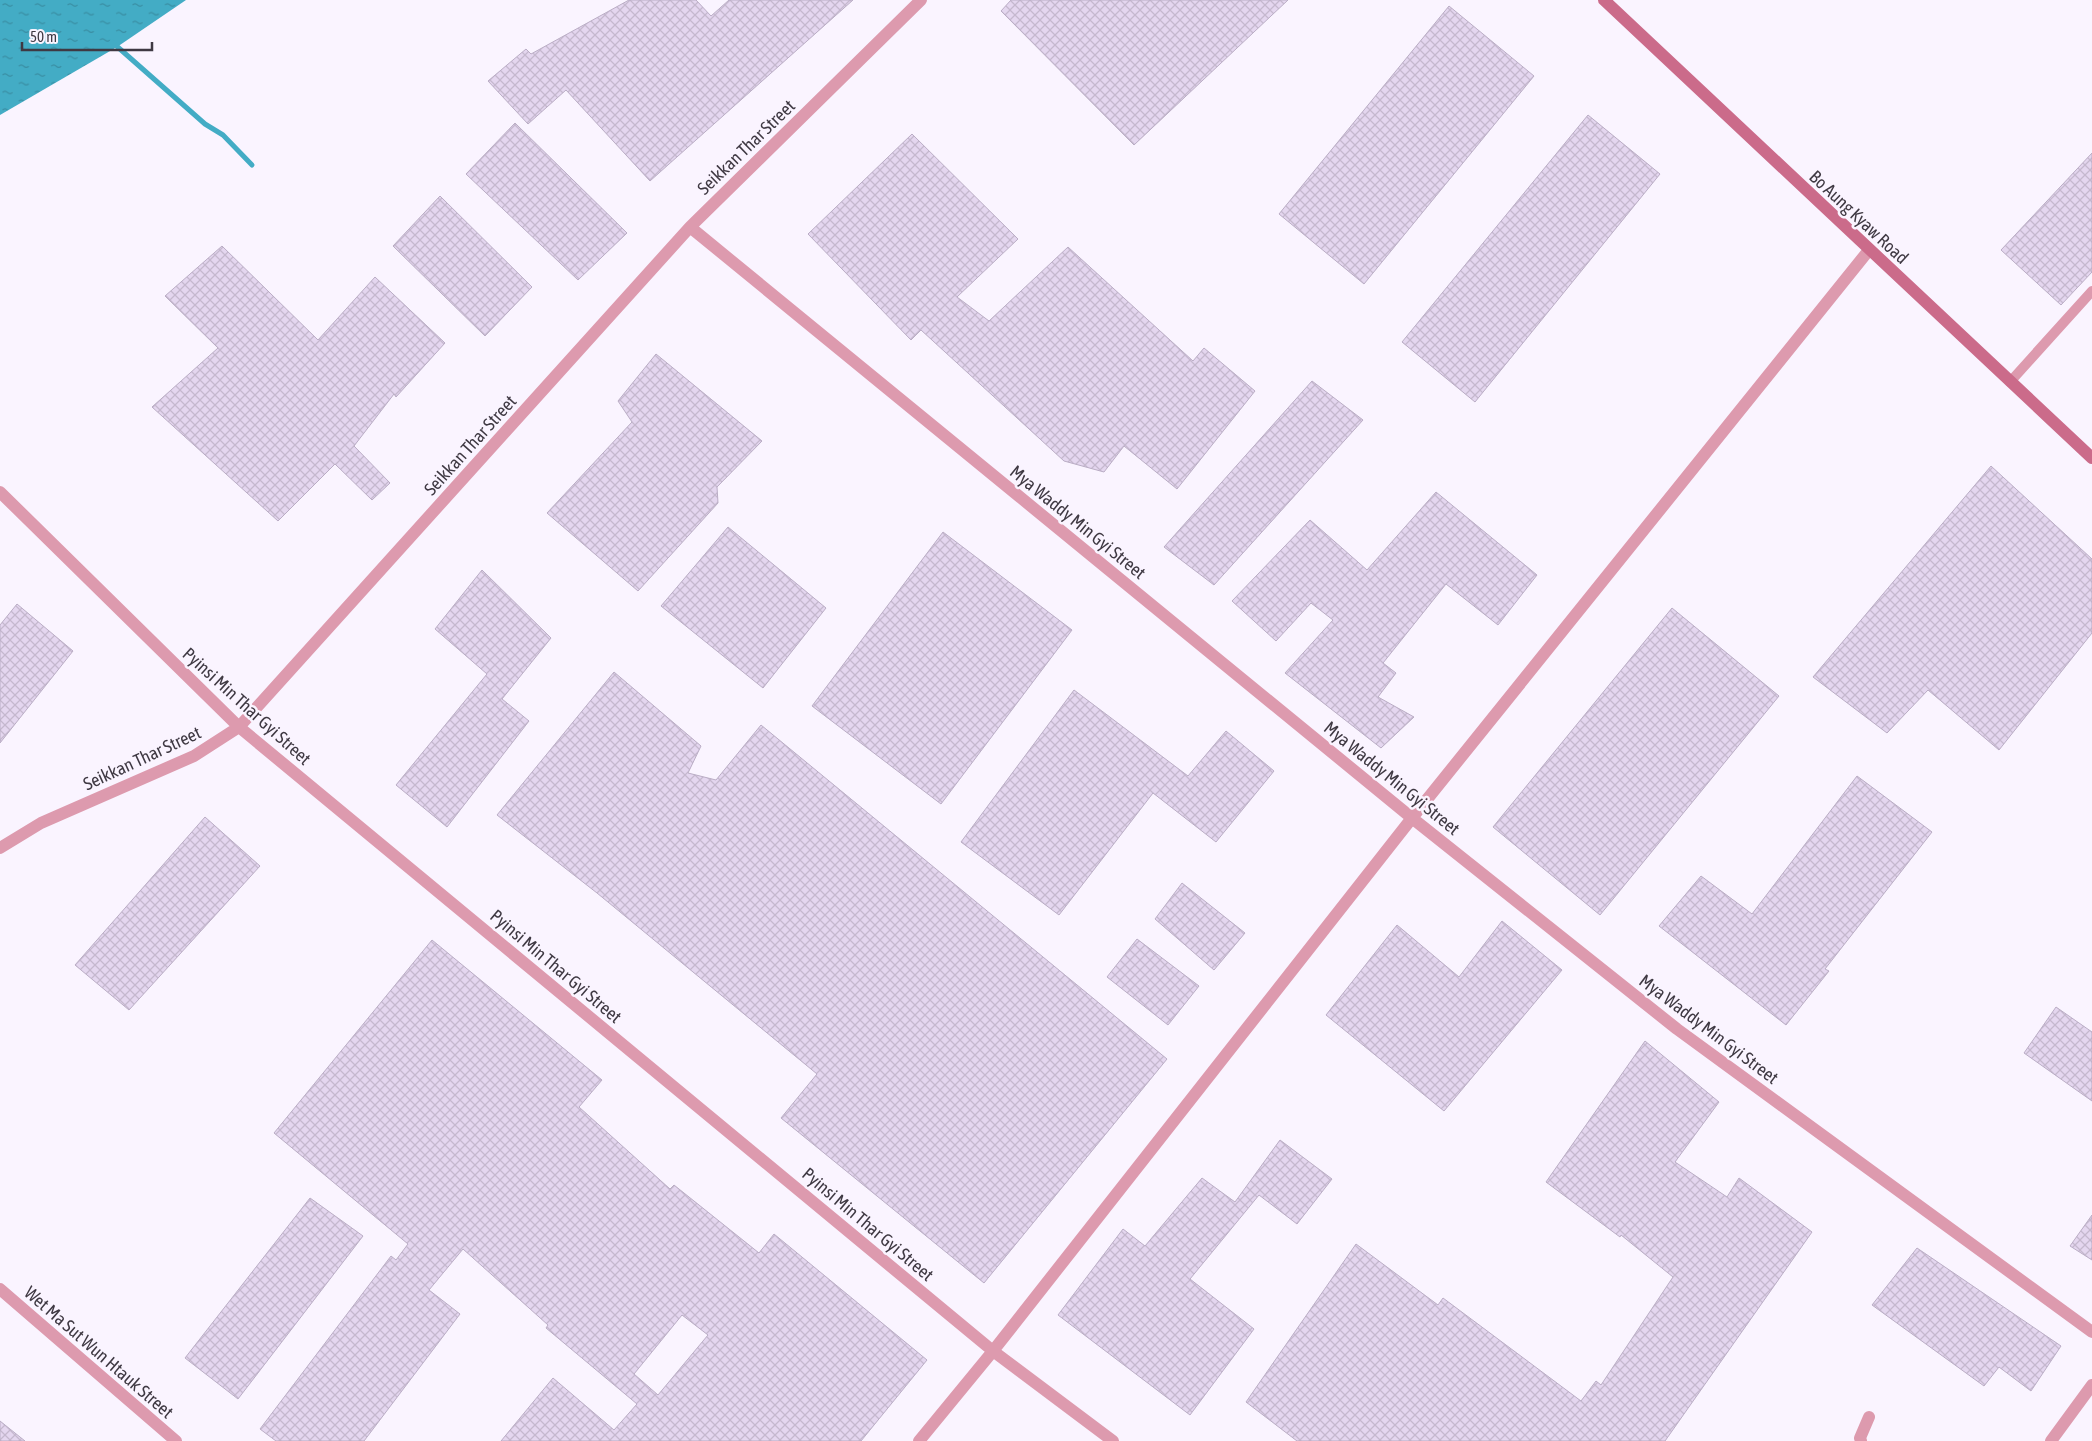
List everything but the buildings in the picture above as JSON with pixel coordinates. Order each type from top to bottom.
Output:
[{"type":"street","name":"Seikkan Thar Street","points":[[0,848],[41,824],[194,756],[239,727],[690,227],[921,0]]},
{"type":"street","name":"Bo Aung Kyaw Road","points":[[1604,0],[2092,458]]},
{"type":"street","name":"Mya Waddy Min Gyi Street","points":[[690,227],[1412,818],[1677,1029],[2092,1332]]},
{"type":"street","points":[[919,1441],[993,1351],[1412,818],[1869,250]]},
{"type":"street","name":"Pyinsi Min Thar Gyi Street","points":[[0,492],[239,727],[993,1351],[1113,1441]]},
{"type":"street","name":"Wet Ma Sut Wun Htauk Street","points":[[0,1290],[176,1441]]},
{"type":"street","points":[[2051,1441],[2092,1385]]},
{"type":"street","points":[[1861,1441],[1860,1438],[1869,1417]]},
{"type":"lane","points":[[2010,382],[2092,291]]},
{"type":"water","points":[[0,0],[186,0],[117,47],[0,115]]},
{"type":"waterway","points":[[112,42],[205,124],[223,135],[252,165]]}]
